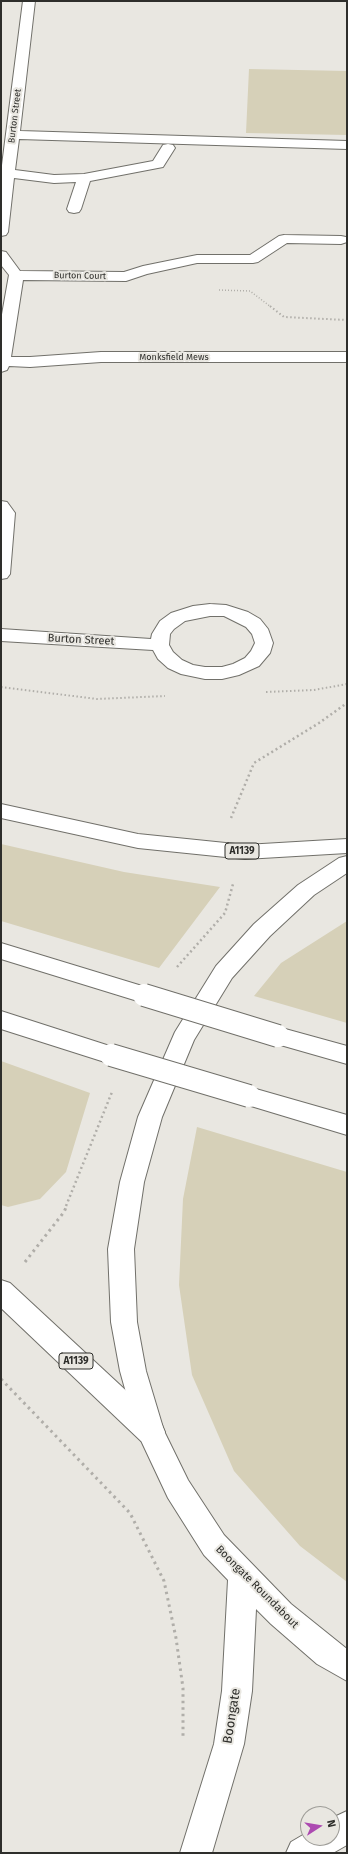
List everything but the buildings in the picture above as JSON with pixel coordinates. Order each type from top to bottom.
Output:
[{"type":"main road","name":"Burton Street","points":[[1,232],[13,135],[13,90],[29,1]]},
{"type":"main road","points":[[13,135],[347,145]]},
{"type":"main road","points":[[8,173],[54,179],[84,178],[158,164],[168,148]]},
{"type":"main road","points":[[74,209],[84,178]]},
{"type":"main road","name":"Burton Court","points":[[16,275],[126,277],[142,270],[197,260],[253,259],[284,239],[341,240]]},
{"type":"main road","points":[[1,255],[16,275],[1,364]]},
{"type":"main road","name":"Monksfield Mews","points":[[1,364],[101,357],[347,357]]},
{"type":"main road","points":[[1,506],[6,513],[1,574]]},
{"type":"main road","points":[[210,610],[226,611],[241,616],[253,623],[261,632],[264,643],[260,654],[252,662],[239,669],[222,673],[205,674],[188,670],[175,664],[165,655],[160,645],[161,634],[167,624],[186,614],[210,610]]},
{"type":"main road","name":"Burton Street","points":[[1,635],[160,645]]},
{"type":"main road","name":"A1139","points":[[1,811],[138,841],[245,852],[347,846]]},
{"type":"main road","name":"Boongate Roundabout","points":[[347,863],[306,890],[262,930],[224,972],[183,1038],[150,1117],[132,1182],[121,1249],[124,1322],[133,1371],[151,1432],[178,1489],[214,1545],[281,1614],[328,1654],[347,1666]]},
{"type":"main road","points":[[1,951],[278,1036],[347,1055]]},
{"type":"main road","points":[[1,1020],[111,1055],[347,1125]]},
{"type":"main road","name":"A1139","points":[[1,1291],[151,1432]]},
{"type":"main road","name":"Boongate","points":[[196,1853],[229,1744],[237,1690],[243,1575]]},
{"type":"main road","points":[[302,1853],[314,1846]]},
{"type":"path","points":[[218,290],[250,292],[284,317],[347,320]]},
{"type":"path","points":[[228,824],[254,763],[319,723],[347,702]]},
{"type":"path","points":[[1,1379],[130,1513],[164,1581],[176,1638],[183,1688],[182,1738]]},
{"type":"shaded area","points":[[249,69],[347,71],[347,135],[246,133]]},
{"type":"shaded area","points":[[1,844],[124,872],[220,887],[159,968],[1,921]]},
{"type":"shaded area","points":[[347,921],[347,1023],[254,996],[281,963]]},
{"type":"shaded area","points":[[1,1061],[90,1093],[66,1172],[40,1199],[8,1207],[1,1205]]},
{"type":"shaded area","points":[[197,1127],[347,1172],[347,1582],[300,1546],[234,1471],[192,1375],[179,1285],[183,1199]]}]
